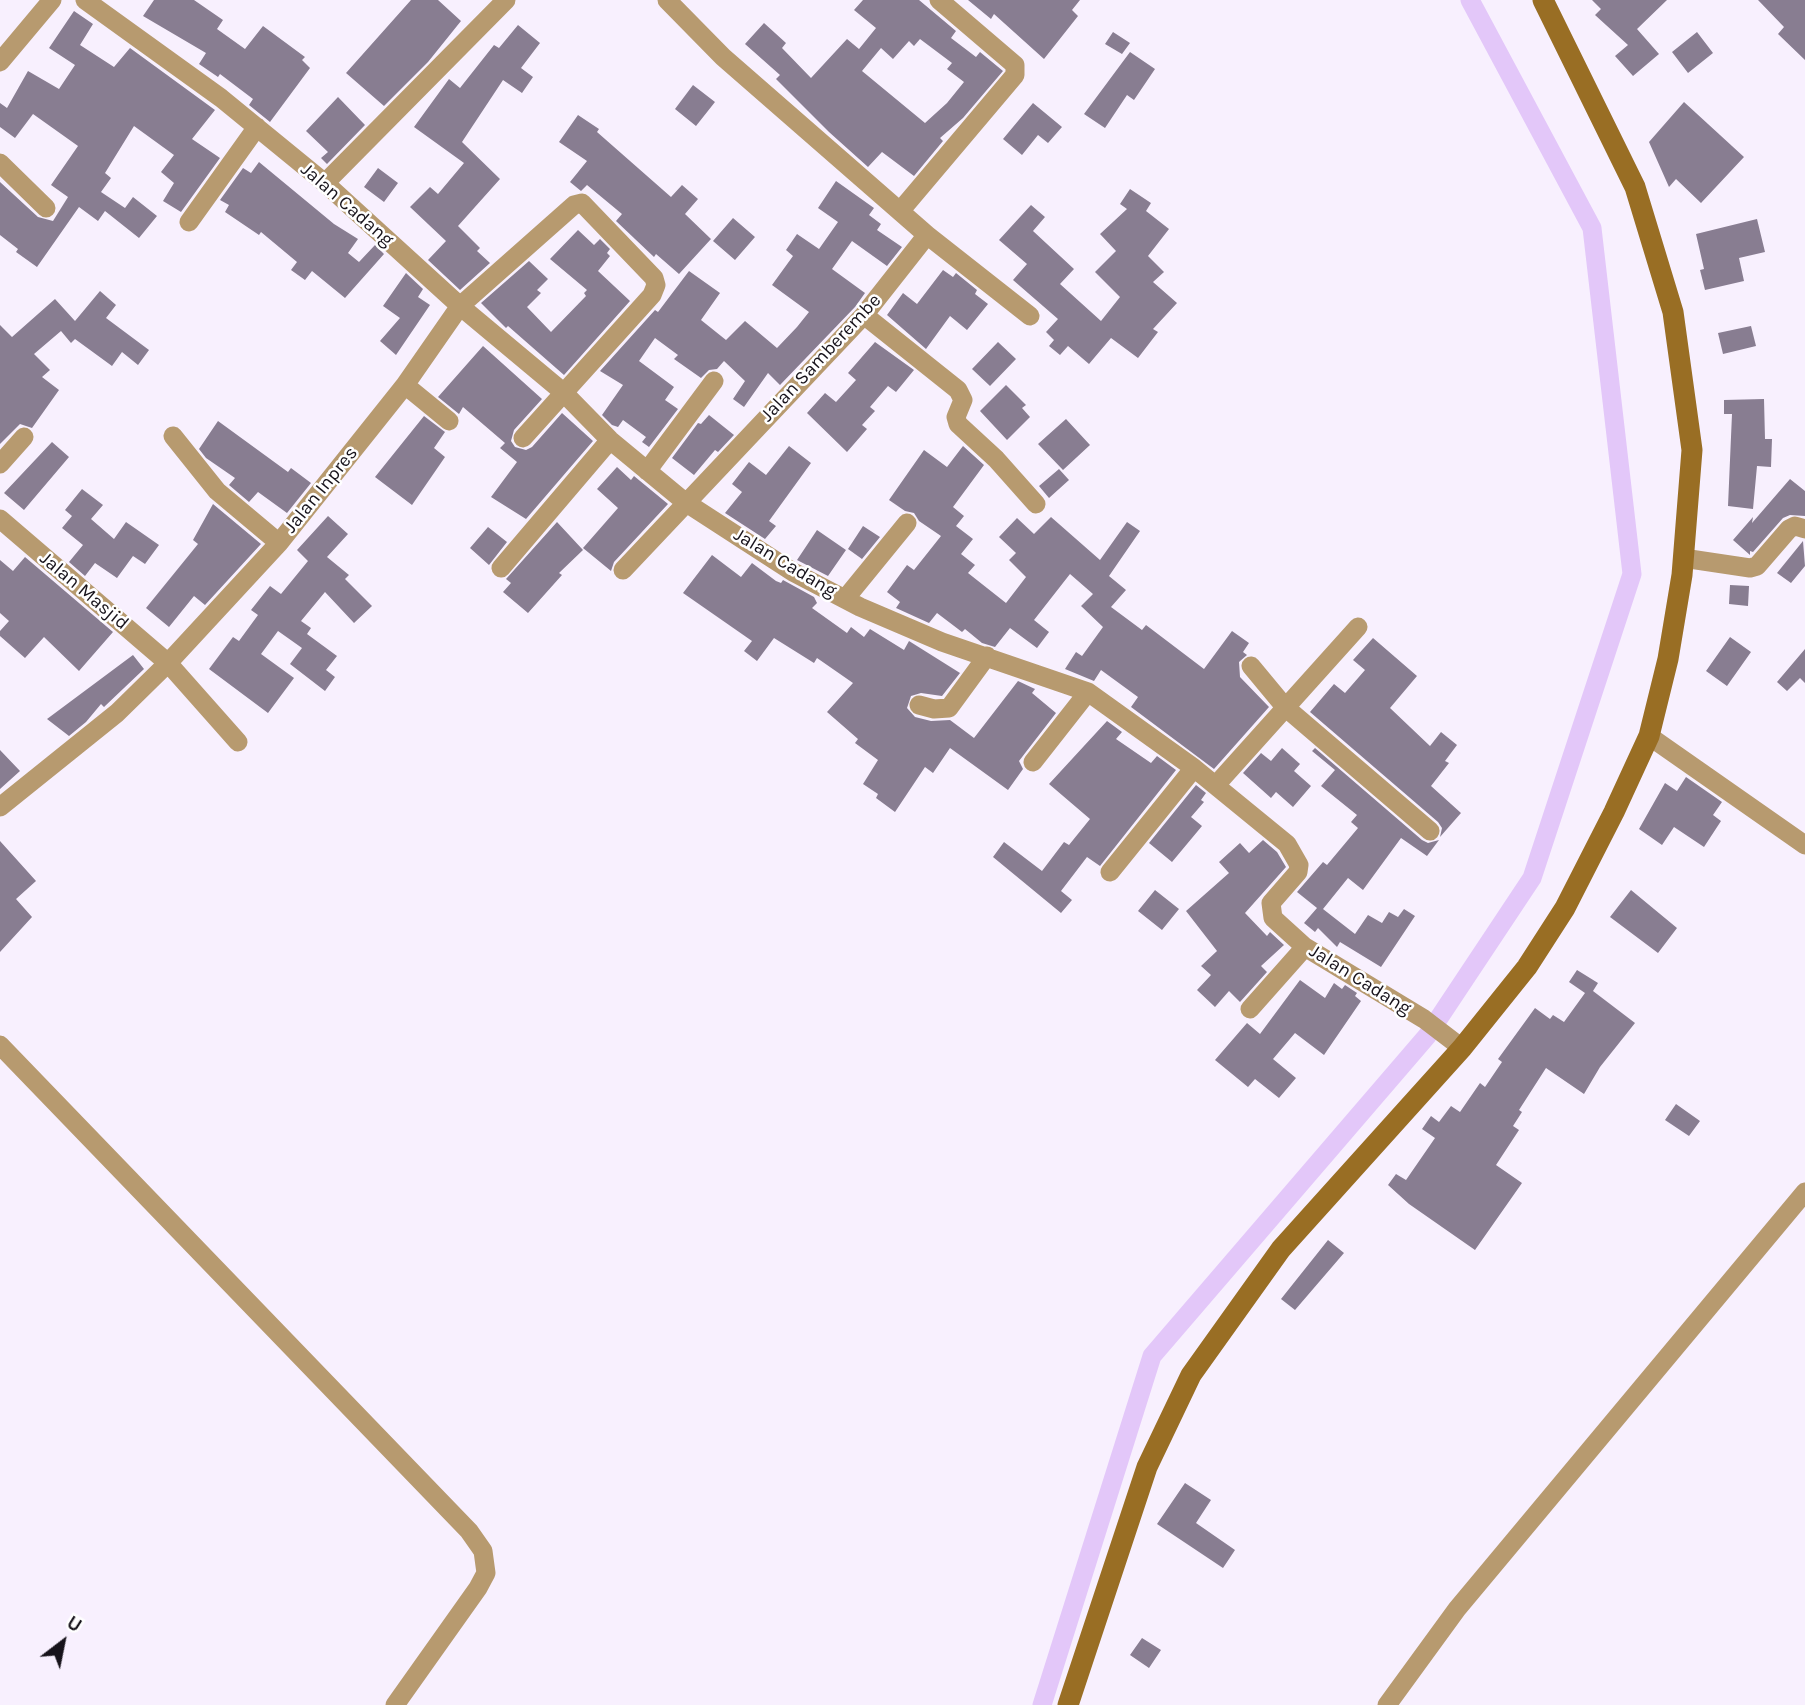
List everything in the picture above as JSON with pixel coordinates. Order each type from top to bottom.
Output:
[{"type":"street","points":[[0,62],[52,0]]},
{"type":"street","name":"Jalan Cadang","points":[[85,0],[128,29],[257,127],[325,183],[460,306],[563,392],[610,440],[685,502],[793,572],[845,599],[942,642],[1088,692],[1194,768],[1287,844],[1295,857],[1299,865],[1298,872],[1272,903],[1270,911],[1273,918],[1305,947],[1424,1019],[1455,1042]]},
{"type":"street","points":[[325,183],[506,0]]},
{"type":"street","points":[[667,0],[723,57],[927,235],[1030,316]]},
{"type":"street","points":[[901,210],[1015,75],[1015,65],[939,0]]},
{"type":"street","points":[[1068,1705],[1147,1467],[1191,1375],[1281,1249],[1455,1042],[1527,967],[1565,908],[1649,736],[1668,659],[1683,558],[1692,450],[1673,312],[1635,187],[1543,0]]},
{"type":"street","points":[[190,222],[257,127]]},
{"type":"street","points":[[0,163],[46,208]]},
{"type":"street","name":"Jalan Inpres","points":[[0,807],[117,713],[168,663],[279,543],[405,385],[460,306],[574,205],[585,206],[654,278],[656,285],[652,295],[563,392]]},
{"type":"street","name":"Jalan Samberembe","points":[[622,570],[864,315],[927,235]]},
{"type":"street","points":[[864,315],[958,390],[962,400],[956,417],[957,425],[996,459],[1036,504]]},
{"type":"street","points":[[647,471],[714,381]]},
{"type":"street","points":[[405,385],[449,421]]},
{"type":"street","points":[[523,438],[563,392]]},
{"type":"street","points":[[173,436],[217,491],[279,543]]},
{"type":"street","points":[[0,464],[24,437]]},
{"type":"street","points":[[501,568],[610,440]]},
{"type":"street","name":"Jalan Masjid","points":[[0,519],[168,663],[238,741]]},
{"type":"street","points":[[845,599],[907,523]]},
{"type":"street","points":[[1683,558],[1749,568],[1758,565],[1789,529],[1796,526],[1805,529]]},
{"type":"street","points":[[1216,785],[1358,627]]},
{"type":"street","points":[[919,705],[934,709],[949,708],[987,656]]},
{"type":"street","points":[[1251,666],[1285,707],[1430,831]]},
{"type":"street","points":[[1033,762],[1088,692]]},
{"type":"street","points":[[1649,736],[1805,845]]},
{"type":"street","points":[[1110,872],[1194,768]]},
{"type":"street","points":[[1250,1009],[1305,947]]},
{"type":"street","points":[[0,1045],[469,1531],[483,1551],[486,1573],[478,1588],[395,1705]]},
{"type":"street","points":[[1387,1705],[1457,1609],[1805,1192]]},
{"type":"building","points":[[154,0],[194,0],[223,20],[217,29],[245,49],[263,26],[305,57],[302,60],[310,68],[270,122],[249,105],[253,99],[220,74],[218,77],[199,64],[206,53],[143,16]]},
{"type":"building","points":[[411,0],[438,0],[461,21],[428,62],[384,106],[346,73]]},
{"type":"building","points":[[863,0],[919,0],[956,31],[951,38],[976,57],[980,52],[1003,71],[963,118],[940,138],[943,141],[914,176],[882,152],[868,167],[776,79],[780,75],[745,44],[764,23],[786,43],[782,48],[811,78],[847,39],[859,49],[876,28],[854,10]],"holes":[[[920,39],[952,63],[947,69],[964,82],[947,103],[925,123],[862,71],[881,48],[893,59],[909,41],[914,46]]]},
{"type":"building","points":[[968,0],[1080,0],[1072,10],[1078,16],[1044,59],[994,14],[991,19]]},
{"type":"building","points":[[1592,0],[1667,0],[1637,29],[1659,54],[1633,76],[1615,56],[1628,45],[1595,15],[1601,9]]},
{"type":"building","points":[[1758,0],[1805,0],[1805,60],[1778,34],[1784,27]]},
{"type":"building","points":[[74,11],[93,24],[80,45],[114,67],[130,48],[215,110],[192,139],[220,158],[181,212],[163,201],[174,183],[161,172],[174,155],[134,126],[105,173],[111,178],[101,192],[125,208],[133,197],[157,216],[139,238],[105,211],[98,221],[79,207],[37,267],[16,252],[18,249],[0,235],[0,182],[38,217],[53,221],[68,197],[51,185],[78,146],[33,114],[15,138],[0,127],[0,103],[7,108],[28,71],[59,89],[75,65],[49,48]]},
{"type":"building","points":[[518,25],[540,43],[521,68],[533,77],[522,93],[503,80],[462,142],[500,179],[458,226],[480,248],[477,251],[490,263],[460,290],[428,260],[446,241],[410,207],[430,187],[438,194],[464,163],[414,127],[449,79],[460,88],[494,45],[499,48]]},
{"type":"building","points":[[1113,32],[1130,43],[1122,54],[1105,44]]},
{"type":"building","points":[[1697,32],[1713,53],[1688,73],[1672,52]]},
{"type":"building","points":[[1130,52],[1155,69],[1134,100],[1127,95],[1105,128],[1084,114]]},
{"type":"building","points":[[693,85],[715,102],[696,126],[675,109]]},
{"type":"building","points":[[338,97],[365,125],[327,164],[321,158],[328,152],[306,131]]},
{"type":"building","points":[[1684,102],[1744,157],[1701,203],[1676,179],[1669,187],[1649,142]]},
{"type":"building","points":[[1033,103],[1062,127],[1048,143],[1038,135],[1022,155],[1003,139]]},
{"type":"building","points":[[578,115],[599,129],[597,132],[671,197],[682,185],[698,199],[685,214],[711,239],[679,274],[656,254],[654,257],[616,221],[622,214],[587,185],[581,191],[570,182],[587,161],[559,142]]},
{"type":"building","points":[[259,162],[334,224],[358,239],[348,253],[359,262],[375,245],[384,254],[345,298],[312,271],[305,280],[291,270],[297,262],[261,232],[259,235],[225,212],[229,205],[220,200],[243,168],[251,173]]},
{"type":"building","points":[[378,168],[398,183],[384,202],[364,187]]},
{"type":"building","points":[[836,181],[874,208],[869,215],[881,224],[877,230],[902,247],[887,266],[852,241],[832,269],[865,293],[855,307],[780,385],[768,373],[744,407],[733,399],[745,381],[724,361],[717,369],[709,370],[701,378],[674,359],[678,355],[655,338],[639,361],[674,387],[665,400],[678,409],[649,447],[642,442],[646,437],[623,420],[618,427],[612,425],[602,415],[623,385],[600,371],[655,310],[658,312],[689,271],[720,293],[701,320],[726,340],[745,321],[777,348],[797,327],[809,312],[772,285],[793,256],[786,250],[797,234],[819,249],[838,222],[818,208]]},
{"type":"building","points":[[1130,189],[1151,203],[1146,211],[1169,229],[1148,256],[1164,272],[1153,282],[1177,303],[1153,329],[1158,332],[1138,358],[1111,338],[1089,364],[1068,346],[1060,355],[1049,346],[1054,340],[1046,332],[1058,319],[1013,280],[1027,264],[999,240],[1031,205],[1045,217],[1033,231],[1074,269],[1060,284],[1101,321],[1120,297],[1095,272],[1116,251],[1100,234],[1127,209],[1120,204]]},
{"type":"building","points":[[733,218],[755,237],[735,260],[713,241]]},
{"type":"building","points":[[1757,219],[1765,252],[1739,258],[1744,281],[1705,290],[1700,270],[1704,269],[1696,234]]},
{"type":"building","points":[[578,230],[594,245],[600,239],[610,249],[607,253],[610,256],[598,271],[630,301],[564,375],[508,326],[506,328],[481,303],[529,261],[548,279],[537,290],[541,293],[527,307],[551,332],[586,296],[584,293],[587,290],[550,259]]},
{"type":"building","points":[[943,270],[953,277],[956,273],[977,290],[975,294],[988,304],[967,330],[950,316],[926,349],[887,315],[903,293],[917,304]]},
{"type":"building","points":[[406,273],[423,289],[418,297],[430,305],[396,355],[380,341],[400,318],[383,306]]},
{"type":"building","points":[[100,291],[116,305],[106,318],[149,350],[138,365],[122,352],[112,366],[75,339],[71,343],[61,331],[34,354],[50,370],[42,377],[59,390],[32,428],[20,424],[0,444],[0,325],[12,337],[55,299],[75,321]]},
{"type":"building","points":[[1751,326],[1756,346],[1723,354],[1718,333]]},
{"type":"building","points":[[875,342],[914,370],[896,392],[888,386],[870,407],[875,411],[862,425],[867,429],[847,452],[807,413],[825,393],[836,402],[856,380],[848,373]]},
{"type":"building","points":[[998,342],[1016,359],[990,386],[972,369]]},
{"type":"building","points":[[483,346],[542,399],[514,430],[511,441],[515,447],[526,450],[532,447],[562,413],[593,441],[526,519],[491,497],[517,462],[500,448],[505,443],[463,407],[459,414],[438,397]]},
{"type":"building","points":[[1006,385],[1026,405],[1022,408],[1030,417],[1007,440],[980,411]]},
{"type":"building","points":[[1764,399],[1765,439],[1772,439],[1771,467],[1757,466],[1753,509],[1728,506],[1732,414],[1724,414],[1724,400]]},
{"type":"building","points":[[709,415],[734,435],[718,452],[715,450],[694,475],[672,458],[698,423],[701,424]]},
{"type":"building","points":[[424,416],[445,432],[434,448],[445,457],[412,505],[375,477]]},
{"type":"building","points":[[1066,419],[1090,445],[1063,470],[1038,444]]},
{"type":"building","points":[[218,421],[288,472],[291,468],[311,483],[287,513],[258,492],[249,502],[229,485],[235,478],[206,458],[199,449]]},
{"type":"building","points":[[52,442],[69,457],[24,510],[4,493]]},
{"type":"building","points":[[789,446],[811,463],[769,521],[776,526],[765,539],[725,513],[742,492],[732,484],[749,462],[766,475]]},
{"type":"building","points":[[963,446],[984,465],[953,507],[964,516],[956,526],[973,539],[961,554],[975,565],[968,573],[1006,603],[1026,577],[1009,560],[1016,553],[999,537],[1017,518],[1034,534],[1051,517],[1100,560],[1127,522],[1140,531],[1109,576],[1126,590],[1111,607],[1142,630],[1146,625],[1204,669],[1232,631],[1249,643],[1243,652],[1247,655],[1239,662],[1240,677],[1269,707],[1214,769],[1131,707],[1138,697],[1101,670],[1094,681],[1065,669],[1076,652],[1082,656],[1103,627],[1081,606],[1093,594],[1070,574],[1034,620],[1049,632],[1037,648],[1010,628],[995,647],[982,643],[965,629],[962,632],[937,613],[929,623],[896,608],[900,602],[887,592],[907,565],[914,570],[941,536],[919,521],[914,513],[905,511],[889,500],[924,450],[947,467]]},
{"type":"building","points":[[617,467],[631,480],[634,476],[668,504],[614,562],[611,571],[583,548],[618,508],[597,489]]},
{"type":"building","points":[[1059,469],[1069,480],[1049,498],[1039,486]]},
{"type":"building","points":[[1790,479],[1805,491],[1805,516],[1790,515],[1783,518],[1753,552],[1750,551],[1750,555],[1733,540],[1753,517],[1752,523]]},
{"type":"building","points":[[82,489],[103,505],[91,519],[114,539],[126,522],[159,545],[145,564],[133,556],[117,578],[95,563],[85,576],[69,562],[83,545],[62,528],[72,516],[65,510]]},
{"type":"building","points":[[213,504],[261,544],[205,605],[194,596],[169,627],[146,608],[198,544],[193,540]]},
{"type":"building","points":[[328,516],[348,534],[327,557],[349,575],[345,579],[372,606],[354,623],[325,592],[301,621],[311,628],[307,634],[337,656],[326,670],[335,677],[325,691],[290,664],[302,648],[278,631],[261,654],[294,678],[268,713],[209,669],[233,637],[239,641],[258,615],[251,610],[270,586],[281,594],[308,561],[297,550]]},
{"type":"building","points":[[557,522],[583,550],[559,573],[562,575],[528,613],[503,592],[511,583],[506,579]]},
{"type":"building","points":[[863,526],[880,537],[862,559],[848,549]]},
{"type":"building","points":[[488,527],[507,542],[489,565],[470,548]]},
{"type":"building","points":[[817,530],[846,550],[828,576],[797,560]]},
{"type":"building","points":[[1803,541],[1805,566],[1791,583],[1777,573]]},
{"type":"building","points":[[712,555],[741,577],[752,563],[776,581],[781,583],[783,580],[814,597],[817,603],[812,608],[847,633],[851,627],[864,637],[870,629],[904,650],[909,641],[960,673],[942,696],[921,693],[911,696],[907,708],[915,717],[931,721],[950,720],[974,738],[1018,681],[1035,689],[1032,693],[1056,713],[1019,761],[1023,769],[1008,790],[950,748],[933,773],[925,767],[895,812],[876,798],[878,794],[863,784],[878,760],[855,743],[858,739],[827,712],[853,683],[817,658],[814,663],[774,638],[757,661],[744,651],[752,641],[683,593]]},
{"type":"building","points":[[25,557],[113,632],[79,671],[44,637],[25,658],[0,636],[0,631],[9,621],[0,613],[0,560],[13,571]]},
{"type":"building","points":[[1730,585],[1749,586],[1748,606],[1729,604]]},
{"type":"building","points":[[1730,637],[1751,652],[1727,686],[1706,671]]},
{"type":"building","points":[[1373,638],[1417,676],[1390,708],[1430,746],[1441,732],[1457,745],[1445,761],[1449,763],[1431,786],[1461,813],[1440,837],[1442,828],[1438,822],[1310,712],[1334,684],[1345,693],[1365,670],[1353,660]]},
{"type":"building","points":[[1805,649],[1805,683],[1800,678],[1787,691],[1777,682]]},
{"type":"building","points":[[133,655],[144,669],[104,707],[101,704],[86,722],[69,736],[47,719]]},
{"type":"building","points":[[1107,721],[1122,732],[1116,739],[1151,763],[1157,756],[1176,770],[1100,866],[1087,857],[1061,891],[1072,900],[1061,913],[993,857],[1004,842],[1042,871],[1064,842],[1069,845],[1090,819],[1049,784]]},
{"type":"building","points":[[1282,748],[1300,764],[1294,771],[1311,786],[1293,807],[1276,792],[1271,798],[1243,773],[1261,753],[1271,761]]},
{"type":"building","points":[[1315,748],[1422,840],[1428,843],[1439,840],[1427,856],[1401,838],[1363,890],[1348,878],[1323,909],[1355,934],[1368,915],[1382,923],[1389,912],[1398,917],[1404,909],[1415,916],[1381,967],[1340,942],[1337,947],[1318,928],[1315,932],[1304,923],[1317,908],[1297,892],[1323,862],[1327,865],[1358,828],[1351,822],[1357,815],[1321,786],[1335,770],[1312,751]]},
{"type":"building","points":[[0,750],[20,771],[0,789]]},
{"type":"building","points":[[1686,777],[1722,802],[1713,815],[1721,821],[1704,847],[1674,827],[1662,845],[1639,829],[1665,783],[1677,791]]},
{"type":"building","points":[[1196,785],[1206,793],[1201,800],[1204,802],[1191,817],[1202,826],[1172,862],[1149,843]]},
{"type":"building","points":[[1263,840],[1277,852],[1286,867],[1245,913],[1267,936],[1270,932],[1284,945],[1261,966],[1267,972],[1240,1002],[1229,991],[1215,1007],[1197,990],[1211,975],[1201,966],[1217,951],[1186,911],[1229,873],[1219,862],[1240,843],[1249,853]]},
{"type":"building","points":[[0,841],[36,881],[16,899],[32,917],[0,952]]},
{"type":"building","points":[[1155,890],[1179,909],[1162,930],[1138,911]]},
{"type":"building","points":[[1631,890],[1677,928],[1658,953],[1610,917]]},
{"type":"building","points":[[1577,970],[1598,983],[1593,991],[1635,1023],[1600,1067],[1584,1094],[1546,1068],[1519,1110],[1522,1112],[1513,1126],[1519,1130],[1496,1165],[1522,1183],[1475,1250],[1409,1204],[1388,1185],[1396,1174],[1406,1180],[1435,1138],[1422,1129],[1431,1116],[1439,1122],[1451,1106],[1460,1112],[1480,1083],[1485,1087],[1502,1062],[1498,1059],[1535,1008],[1550,1019],[1553,1015],[1564,1022],[1585,993],[1569,982]]},
{"type":"building","points":[[1300,980],[1325,998],[1334,983],[1342,989],[1345,985],[1357,993],[1355,996],[1361,1001],[1324,1055],[1295,1033],[1273,1059],[1296,1078],[1279,1098],[1255,1079],[1248,1087],[1215,1060],[1247,1023],[1260,1034]]},
{"type":"building","points":[[1676,1104],[1700,1121],[1689,1136],[1665,1120]]},
{"type":"building","points":[[1328,1240],[1344,1253],[1295,1310],[1281,1299]]},
{"type":"building","points":[[1185,1483],[1211,1500],[1196,1523],[1235,1550],[1223,1568],[1157,1524]]},
{"type":"building","points":[[1142,1638],[1161,1650],[1149,1668],[1130,1655]]},
{"type":"waterway","points":[[1042,1705],[1152,1356],[1427,1036],[1532,878],[1632,574],[1592,228],[1470,0]]}]
